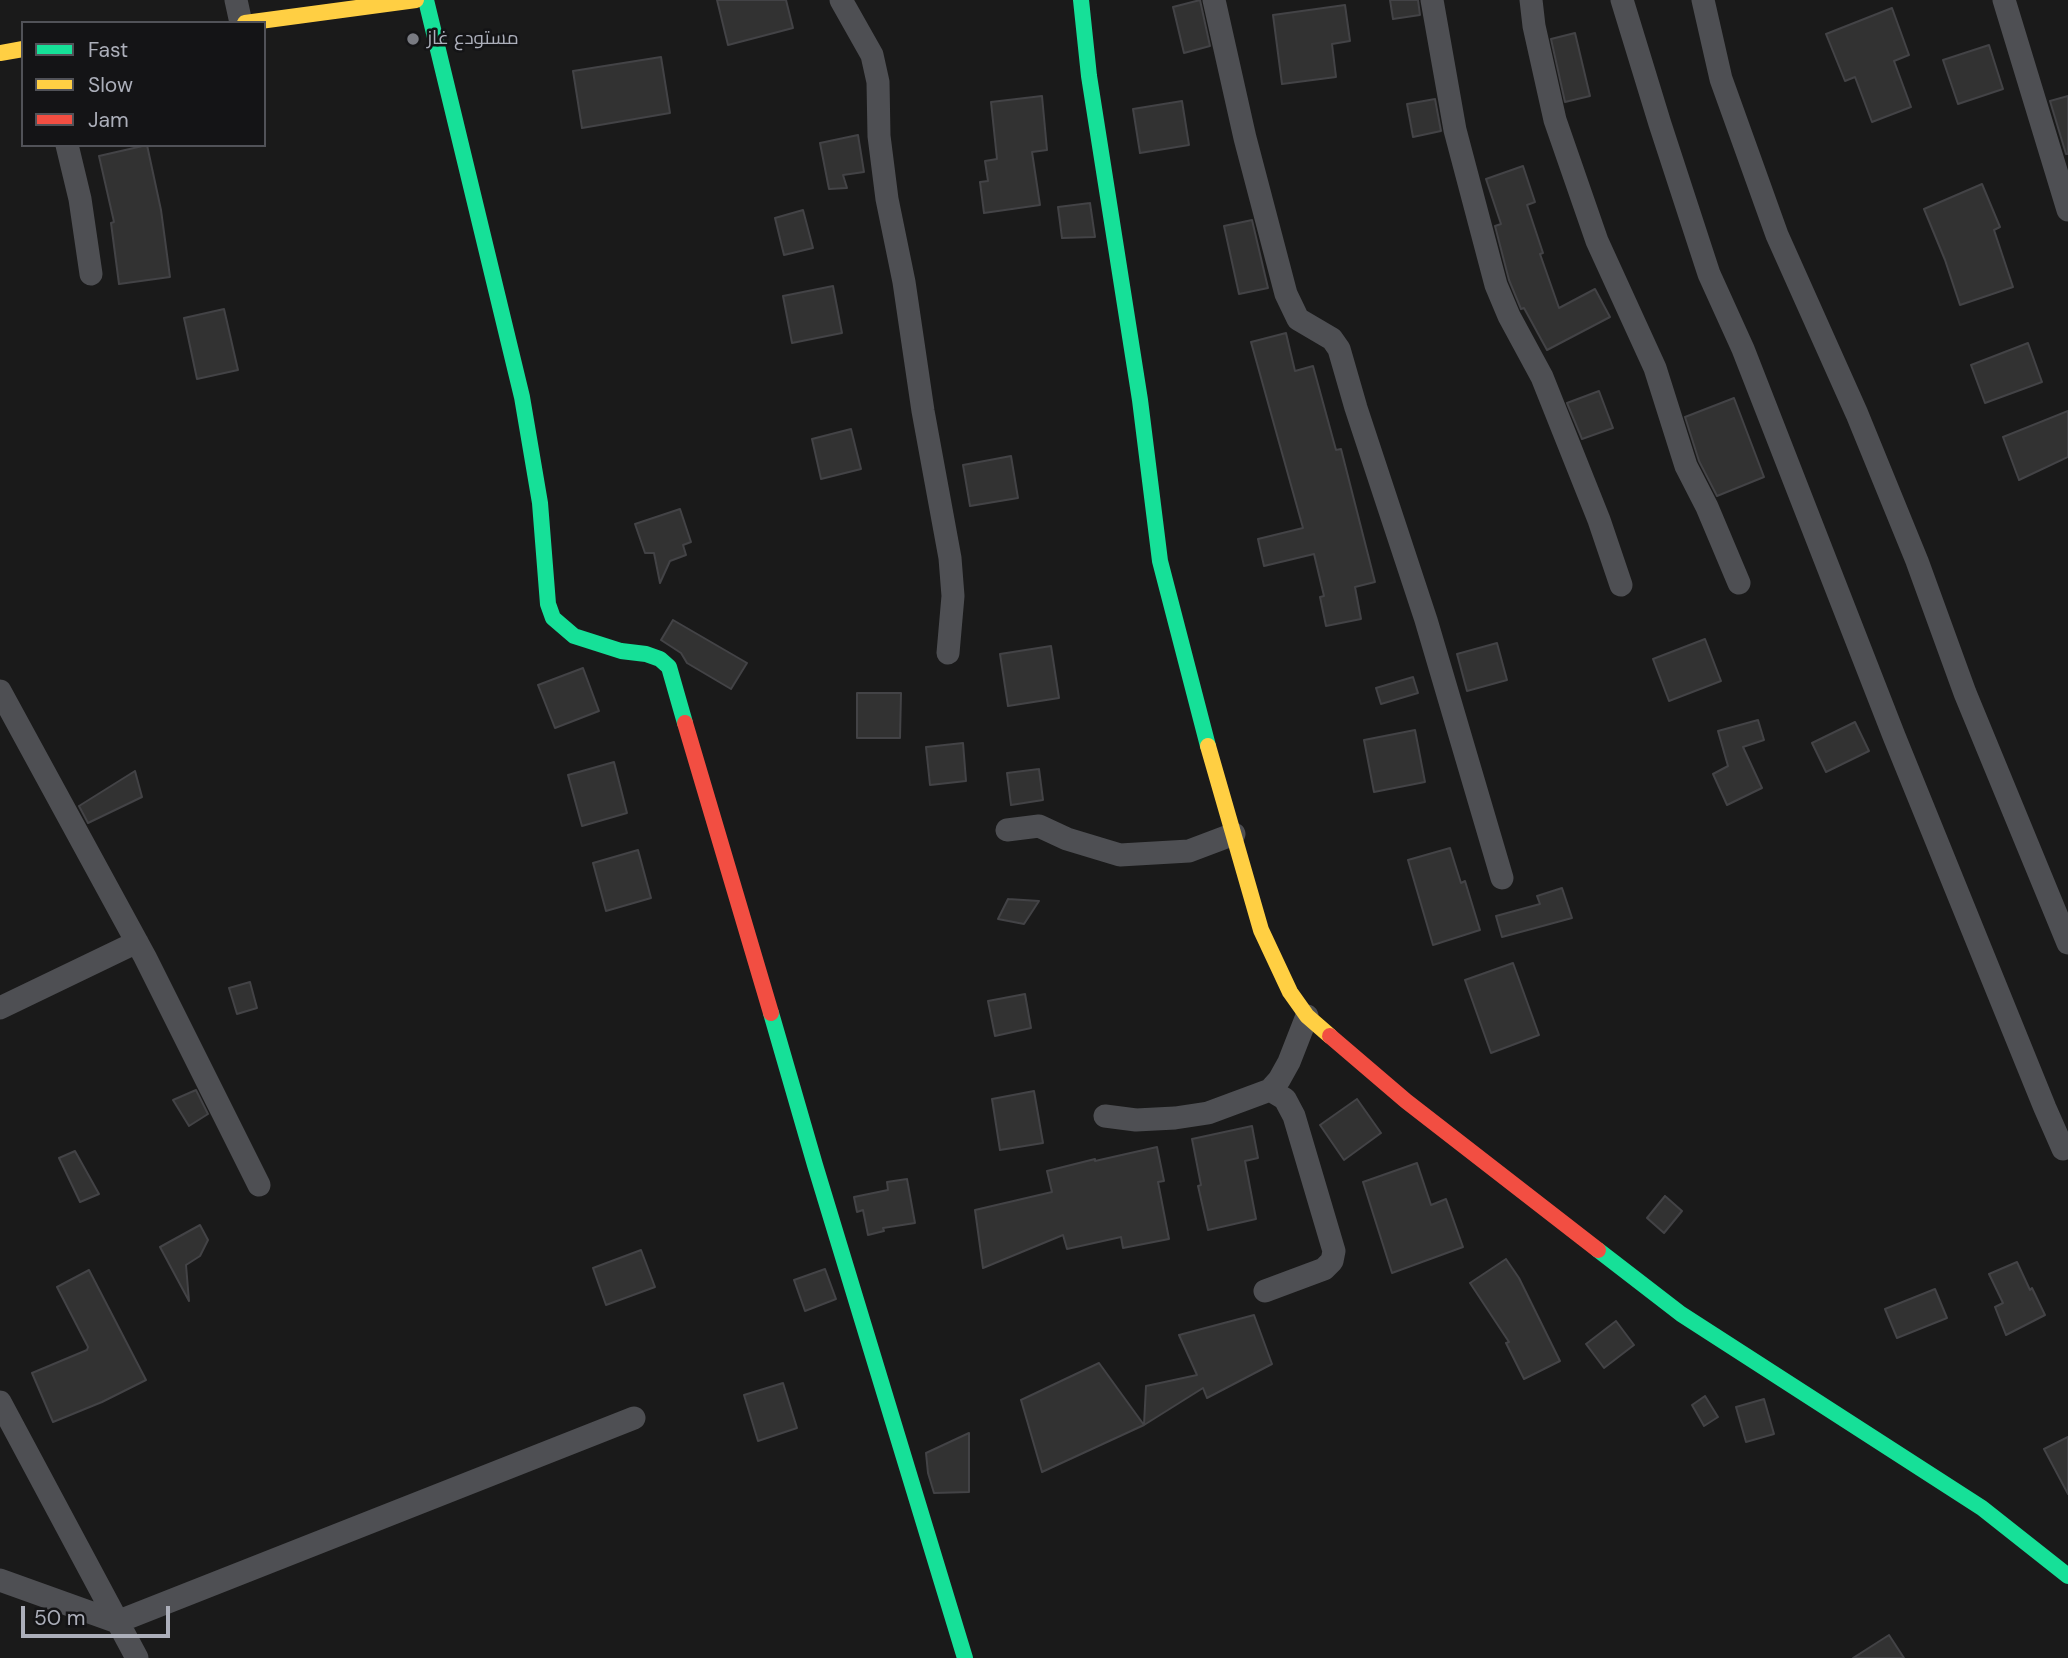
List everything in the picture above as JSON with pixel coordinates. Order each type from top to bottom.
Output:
[{"type":"main road","points":[[258,21],[416,0]]},
{"type":"main road","points":[[426,0],[522,397],[540,503],[548,604],[554,618],[574,636],[621,651],[646,654],[660,659],[669,667],[815,1165],[965,1658]]},
{"type":"main road","points":[[1081,0],[1089,76],[1139,400],[1160,561],[1198,712],[1261,930],[1290,992],[1307,1016],[1406,1101],[1681,1314],[1982,1508],[2068,1576]]},
{"type":"main road","points":[[0,52],[21,49]]},
{"type":"street","points":[[236,0],[242,21]]},
{"type":"street","points":[[841,0],[872,55],[878,82],[879,136],[887,199],[904,282],[923,411],[950,558],[953,596],[948,653]]},
{"type":"street","points":[[1214,0],[1245,138],[1286,295],[1298,319],[1332,339],[1339,349],[1426,620],[1502,878]]},
{"type":"street","points":[[1432,0],[1455,130],[1496,285],[1509,316],[1542,377],[1599,520],[1621,585]]},
{"type":"street","points":[[1531,0],[1534,26],[1555,120],[1597,241],[1655,368],[1686,466],[1707,507],[1739,583]]},
{"type":"street","points":[[1622,0],[1710,274],[2039,1095],[2063,1149],[2068,1146]]},
{"type":"street","points":[[1703,0],[1721,79],[1777,235],[1863,427],[1917,561],[1965,694],[2068,943]]},
{"type":"street","points":[[2004,0],[2068,210]]},
{"type":"street","points":[[67,147],[80,199],[91,274]]},
{"type":"street","points":[[0,691],[137,942],[259,1185]]},
{"type":"street","points":[[1006,830],[1039,826],[1067,839],[1119,855],[1189,851],[1234,834]]},
{"type":"street","points":[[0,1007],[137,942]]},
{"type":"street","points":[[1105,1116],[1136,1120],[1208,1114],[1270,1090],[1289,1062],[1307,1016]]},
{"type":"street","points":[[1265,1291],[1324,1269],[1332,1262],[1334,1251],[1294,1116],[1285,1099],[1270,1090]]},
{"type":"street","points":[[0,1402],[138,1658]]},
{"type":"street","points":[[0,1580],[117,1622],[634,1418]]},
{"type":"building","points":[[717,0],[786,0],[793,28],[728,45]]},
{"type":"building","points":[[1200,0],[1210,46],[1184,53],[1173,7]]},
{"type":"building","points":[[1390,0],[1418,0],[1420,15],[1393,19]]},
{"type":"building","points":[[1345,5],[1350,41],[1332,44],[1336,77],[1282,84],[1273,15]]},
{"type":"building","points":[[1892,8],[1909,55],[1894,61],[1911,107],[1872,122],[1855,77],[1845,81],[1826,34]]},
{"type":"building","points":[[1575,33],[1590,96],[1565,102],[1551,39]]},
{"type":"building","points":[[1989,45],[2003,89],[1958,104],[1943,60]]},
{"type":"building","points":[[661,57],[670,113],[582,128],[573,71]]},
{"type":"building","points":[[1042,96],[1047,150],[1032,152],[1040,205],[984,213],[980,182],[988,181],[985,161],[997,159],[991,102]]},
{"type":"building","points":[[2068,96],[2068,154],[2066,154],[2050,101]]},
{"type":"building","points":[[1435,99],[1441,131],[1413,137],[1407,104]]},
{"type":"building","points":[[1182,101],[1189,145],[1140,153],[1133,109]]},
{"type":"building","points":[[858,135],[864,172],[843,175],[847,188],[829,189],[820,143]]},
{"type":"building","points":[[147,147],[161,210],[170,277],[119,284],[111,223],[114,222],[99,156]]},
{"type":"building","points":[[1523,166],[1535,202],[1527,205],[1543,253],[1540,254],[1559,308],[1595,289],[1610,317],[1547,350],[1524,308],[1521,309],[1509,280],[1495,226],[1501,224],[1486,179]]},
{"type":"building","points":[[1982,184],[2000,227],[1994,230],[2013,287],[1960,305],[1924,209]]},
{"type":"building","points":[[1090,203],[1095,237],[1062,238],[1058,207]]},
{"type":"building","points":[[803,210],[813,248],[784,255],[775,218]]},
{"type":"building","points":[[1252,220],[1268,288],[1239,294],[1224,226]]},
{"type":"building","points":[[833,286],[842,333],[792,343],[783,296]]},
{"type":"building","points":[[224,309],[238,370],[197,379],[184,318]]},
{"type":"building","points":[[1286,333],[1295,371],[1313,366],[1336,450],[1341,449],[1375,582],[1355,587],[1361,619],[1326,626],[1320,597],[1324,596],[1314,554],[1264,566],[1258,539],[1303,528],[1251,342]]},
{"type":"building","points":[[2028,343],[2042,382],[1985,403],[1971,365]]},
{"type":"building","points":[[1599,391],[1613,428],[1582,439],[1567,403]]},
{"type":"building","points":[[1734,398],[1764,477],[1717,496],[1699,461],[1685,417]]},
{"type":"building","points":[[2068,411],[2068,457],[2019,480],[2003,437]]},
{"type":"building","points":[[851,429],[861,469],[821,479],[812,439]]},
{"type":"building","points":[[1011,456],[1018,498],[970,506],[963,465]]},
{"type":"building","points":[[680,509],[691,542],[683,545],[686,555],[670,561],[660,583],[654,553],[645,553],[635,524]]},
{"type":"building","points":[[673,620],[747,663],[731,689],[687,663],[681,653],[661,640]]},
{"type":"building","points":[[1705,639],[1721,681],[1669,701],[1653,659]]},
{"type":"building","points":[[1497,643],[1507,680],[1467,691],[1457,654]]},
{"type":"building","points":[[1051,646],[1059,698],[1008,706],[1000,654]]},
{"type":"building","points":[[583,668],[599,711],[555,728],[538,685]]},
{"type":"building","points":[[1413,677],[1418,693],[1381,704],[1376,688]]},
{"type":"building","points":[[857,693],[901,693],[900,738],[857,738]]},
{"type":"building","points":[[1758,720],[1764,740],[1743,747],[1762,788],[1727,805],[1713,774],[1728,766],[1718,731]]},
{"type":"building","points":[[1855,722],[1869,751],[1826,772],[1812,743]]},
{"type":"building","points":[[1415,730],[1425,782],[1374,792],[1364,740]]},
{"type":"building","points":[[963,743],[966,781],[930,785],[926,747]]},
{"type":"building","points":[[614,762],[627,813],[582,826],[568,775]]},
{"type":"building","points":[[1039,769],[1043,800],[1011,805],[1007,773]]},
{"type":"building","points":[[135,771],[142,797],[88,823],[79,806]]},
{"type":"building","points":[[1450,848],[1461,883],[1465,881],[1480,930],[1433,945],[1408,860]]},
{"type":"building","points":[[638,850],[651,898],[606,911],[593,863]]},
{"type":"building","points":[[1562,888],[1572,918],[1502,937],[1496,916],[1540,904],[1537,896]]},
{"type":"building","points":[[1008,899],[1039,901],[1024,924],[998,919]]},
{"type":"building","points":[[1513,963],[1539,1035],[1491,1053],[1465,980]]},
{"type":"building","points":[[250,982],[257,1008],[237,1014],[229,988]]},
{"type":"building","points":[[1025,994],[1031,1028],[995,1036],[988,1001]]},
{"type":"building","points":[[196,1090],[208,1114],[189,1126],[173,1100]]},
{"type":"building","points":[[1034,1091],[1043,1143],[1000,1150],[992,1099]]},
{"type":"building","points":[[1357,1099],[1381,1133],[1344,1160],[1320,1125]]},
{"type":"building","points":[[1252,1126],[1258,1158],[1245,1161],[1256,1219],[1208,1230],[1198,1186],[1201,1185],[1192,1139]]},
{"type":"building","points":[[1157,1147],[1164,1181],[1158,1182],[1169,1239],[1123,1248],[1121,1237],[1067,1249],[1063,1235],[983,1268],[975,1210],[1052,1192],[1047,1171]]},
{"type":"building","points":[[75,1151],[99,1194],[80,1202],[59,1158]]},
{"type":"building","points":[[1417,1163],[1431,1205],[1446,1199],[1463,1247],[1392,1273],[1363,1182]]},
{"type":"building","points":[[907,1179],[915,1223],[883,1228],[884,1231],[868,1235],[863,1210],[857,1212],[854,1197],[888,1190],[887,1182]]},
{"type":"building","points":[[1665,1196],[1682,1211],[1664,1233],[1647,1218]]},
{"type":"building","points":[[200,1225],[208,1240],[200,1256],[186,1265],[189,1301],[160,1247]]},
{"type":"building","points":[[641,1250],[655,1287],[606,1305],[593,1268]]},
{"type":"building","points":[[1506,1259],[1519,1278],[1560,1361],[1524,1379],[1506,1343],[1509,1342],[1470,1283]]},
{"type":"building","points":[[2017,1262],[2045,1315],[2006,1335],[1995,1307],[2003,1303],[1989,1274]]},
{"type":"building","points":[[825,1269],[836,1299],[805,1311],[794,1280]]},
{"type":"building","points":[[89,1270],[146,1380],[53,1422],[32,1373],[87,1350],[88,1347],[57,1287]]},
{"type":"building","points":[[1935,1289],[1947,1318],[1897,1338],[1885,1309]]},
{"type":"building","points":[[1254,1315],[1272,1364],[1207,1398],[1203,1388],[1144,1425],[1146,1386],[1197,1375],[1179,1335]]},
{"type":"building","points":[[1616,1321],[1634,1345],[1604,1368],[1586,1344]]},
{"type":"building","points":[[1099,1363],[1144,1425],[1042,1472],[1021,1400]]},
{"type":"building","points":[[783,1383],[797,1428],[758,1441],[744,1395]]},
{"type":"building","points":[[1705,1396],[1718,1417],[1704,1426],[1692,1405]]},
{"type":"building","points":[[1764,1399],[1774,1434],[1746,1442],[1736,1407]]},
{"type":"building","points":[[969,1433],[969,1492],[934,1493],[926,1453]]},
{"type":"building","points":[[2068,1437],[2068,1494],[2044,1449]]},
{"type":"building","points":[[1889,1635],[1904,1658],[1853,1658]]},
{"type":"traffic: fast","points":[[426,0],[522,397],[540,503],[548,604],[553,618],[574,636],[621,651],[660,659],[669,667],[685,723]]},
{"type":"traffic: fast","points":[[1081,0],[1089,76],[1140,400],[1160,561],[1208,746]]},
{"type":"traffic: fast","points":[[771,1013],[965,1658]]},
{"type":"traffic: fast","points":[[1598,1250],[1681,1314],[1982,1508],[2068,1576]]},
{"type":"traffic: slow","points":[[260,21],[416,0]]},
{"type":"traffic: slow","points":[[0,53],[21,49]]},
{"type":"traffic: slow","points":[[1208,746],[1261,930],[1290,992],[1307,1016],[1330,1036]]},
{"type":"traffic: jam","points":[[685,723],[771,1013]]},
{"type":"traffic: jam","points":[[1330,1036],[1406,1101],[1598,1250]]},
{"type":"place","name":"مستودع غاز","points":[[413,39]]}]
